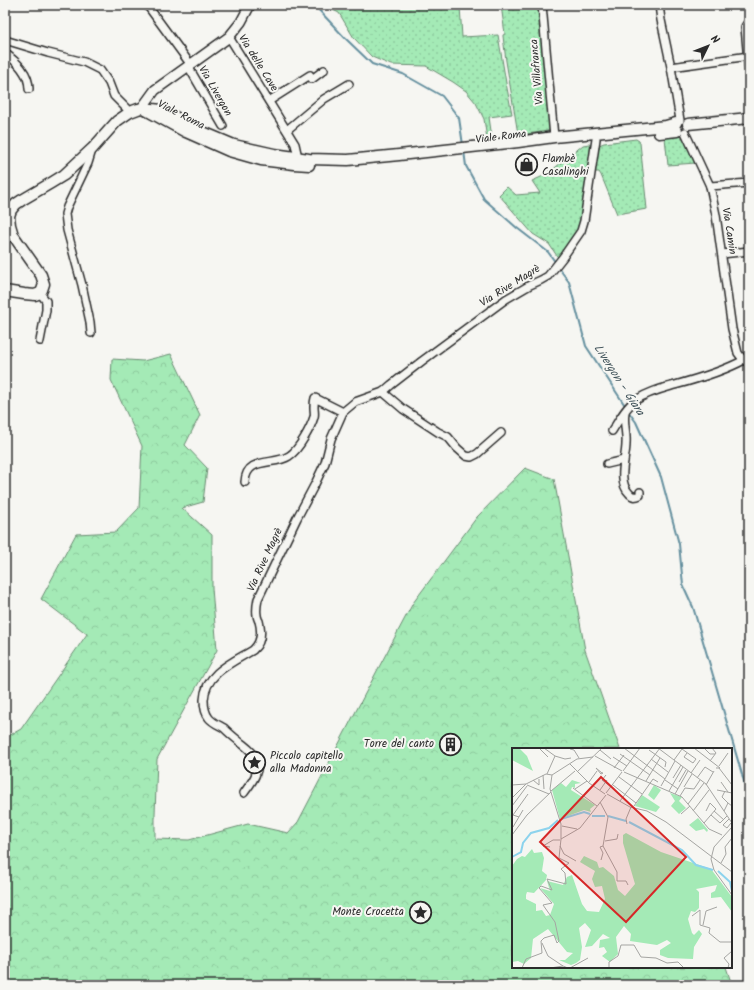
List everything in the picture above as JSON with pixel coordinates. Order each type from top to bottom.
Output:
[{"type":"main road","name":"Viale Roma","points":[[142,108],[186,132],[230,151],[262,160],[324,166],[355,165],[416,156]]},
{"type":"main road","name":"Viale Roma","points":[[142,108],[162,110],[203,132],[234,145],[274,154],[309,159],[348,160],[436,154],[596,136],[666,126],[681,126],[749,118]]},
{"type":"main road","points":[[5,291],[35,295],[40,293],[44,284],[41,275],[13,235],[9,216],[11,210],[22,200],[64,175],[93,148],[117,121],[130,112],[142,108]]},
{"type":"street","name":"Via Livergon","points":[[147,5],[190,65],[223,126]]},
{"type":"street","points":[[142,108],[155,90],[229,37],[250,5]]},
{"type":"street","name":"Via Villafranca","points":[[542,5],[554,140]]},
{"type":"street","name":"Via Camin","points":[[659,5],[681,126],[710,186],[716,215],[732,329],[738,353],[747,362]]},
{"type":"street","points":[[749,24],[746,24],[745,27],[749,72]]},
{"type":"street","name":"Via delle Cave","points":[[229,37],[287,130],[296,147],[297,153],[295,157]]},
{"type":"street","points":[[5,40],[84,62],[100,70],[109,83],[114,96],[130,112]]},
{"type":"street","points":[[5,53],[21,67],[27,76],[29,89]]},
{"type":"street","points":[[671,66],[748,56]]},
{"type":"street","name":"Via delle Cave","points":[[269,101],[310,75],[312,79],[324,70]]},
{"type":"street","points":[[287,130],[324,99],[349,84]]},
{"type":"street","name":"Via Rive Magrè","points":[[244,793],[255,778],[257,761],[254,754],[208,717],[204,708],[204,696],[213,676],[221,669],[253,650],[257,646],[262,634],[259,620],[256,616],[258,599],[325,463],[331,439],[343,412],[356,402],[384,392],[390,385],[512,295],[548,276],[581,231],[584,221],[596,136]]},
{"type":"street","points":[[91,333],[82,285],[67,230],[65,214],[88,163],[93,148]]},
{"type":"street","points":[[710,186],[749,183]]},
{"type":"street","points":[[722,254],[749,251]]},
{"type":"street","points":[[40,293],[46,301],[46,310],[40,341]]},
{"type":"street","name":"Via Camin","points":[[612,431],[625,412],[641,395],[736,364],[747,362]]},
{"type":"street","points":[[384,392],[403,409],[448,437],[466,456],[472,457],[501,434]]},
{"type":"street","points":[[245,482],[245,475],[251,467],[282,459],[289,456],[296,450],[311,425],[314,415],[315,398],[343,412]]},
{"type":"street","points":[[625,412],[624,419],[626,443],[622,478],[629,494],[635,496],[640,495],[640,492]]},
{"type":"street","points":[[607,464],[624,460]]},
{"type":"green space","points":[[323,5],[479,5],[460,6],[462,37],[498,35],[512,114],[489,117],[492,138],[487,139],[484,119],[476,103],[466,91],[426,66],[391,65],[372,57],[354,38],[339,13]]},
{"type":"green space","points":[[501,5],[538,5],[550,128],[548,131],[518,134],[506,61],[503,36],[505,34]]},
{"type":"green space","points":[[680,136],[684,139],[696,163],[668,165],[665,138]]},
{"type":"green space","points":[[636,139],[640,143],[647,209],[617,214],[601,175],[599,172],[593,172],[599,145]]},
{"type":"green space","points":[[589,144],[592,146],[580,228],[559,259],[549,244],[533,234],[499,195],[507,187],[516,195],[540,193],[532,181],[548,174],[549,170],[552,170],[583,145]]},
{"type":"green space","points":[[171,354],[200,415],[185,445],[207,468],[203,502],[182,508],[212,535],[212,588],[217,650],[157,759],[155,839],[189,840],[248,824],[288,833],[298,822],[413,603],[477,517],[525,468],[554,479],[585,650],[620,748],[512,748],[512,968],[726,968],[732,985],[5,985],[5,738],[21,729],[87,634],[41,599],[76,534],[116,532],[139,508],[142,446],[111,380],[112,359],[143,361]]},
{"type":"waterway","name":"Livergon - Giara","points":[[305,5],[317,8],[372,64],[403,74],[442,96],[459,118],[463,145]]},
{"type":"waterway","name":"Livergon - Giara","points":[[464,151],[466,166],[484,199],[517,228],[548,252],[556,263]]},
{"type":"waterway","name":"Livergon - Giara","points":[[558,267],[569,282],[586,346],[626,407]]},
{"type":"waterway","name":"Livergon - Giara","points":[[628,411],[636,422],[661,477],[679,544],[683,585],[693,607],[746,788],[749,803]]},
{"type":"place","name":"Flambè Casalinghi","points":[[526,165]]},
{"type":"place","name":"Torre del canto","points":[[450,744]]},
{"type":"place","name":"Piccolo capitello alla Madonna","points":[[254,762]]},
{"type":"place","name":"Monte Crocetta","points":[[420,912]]}]
